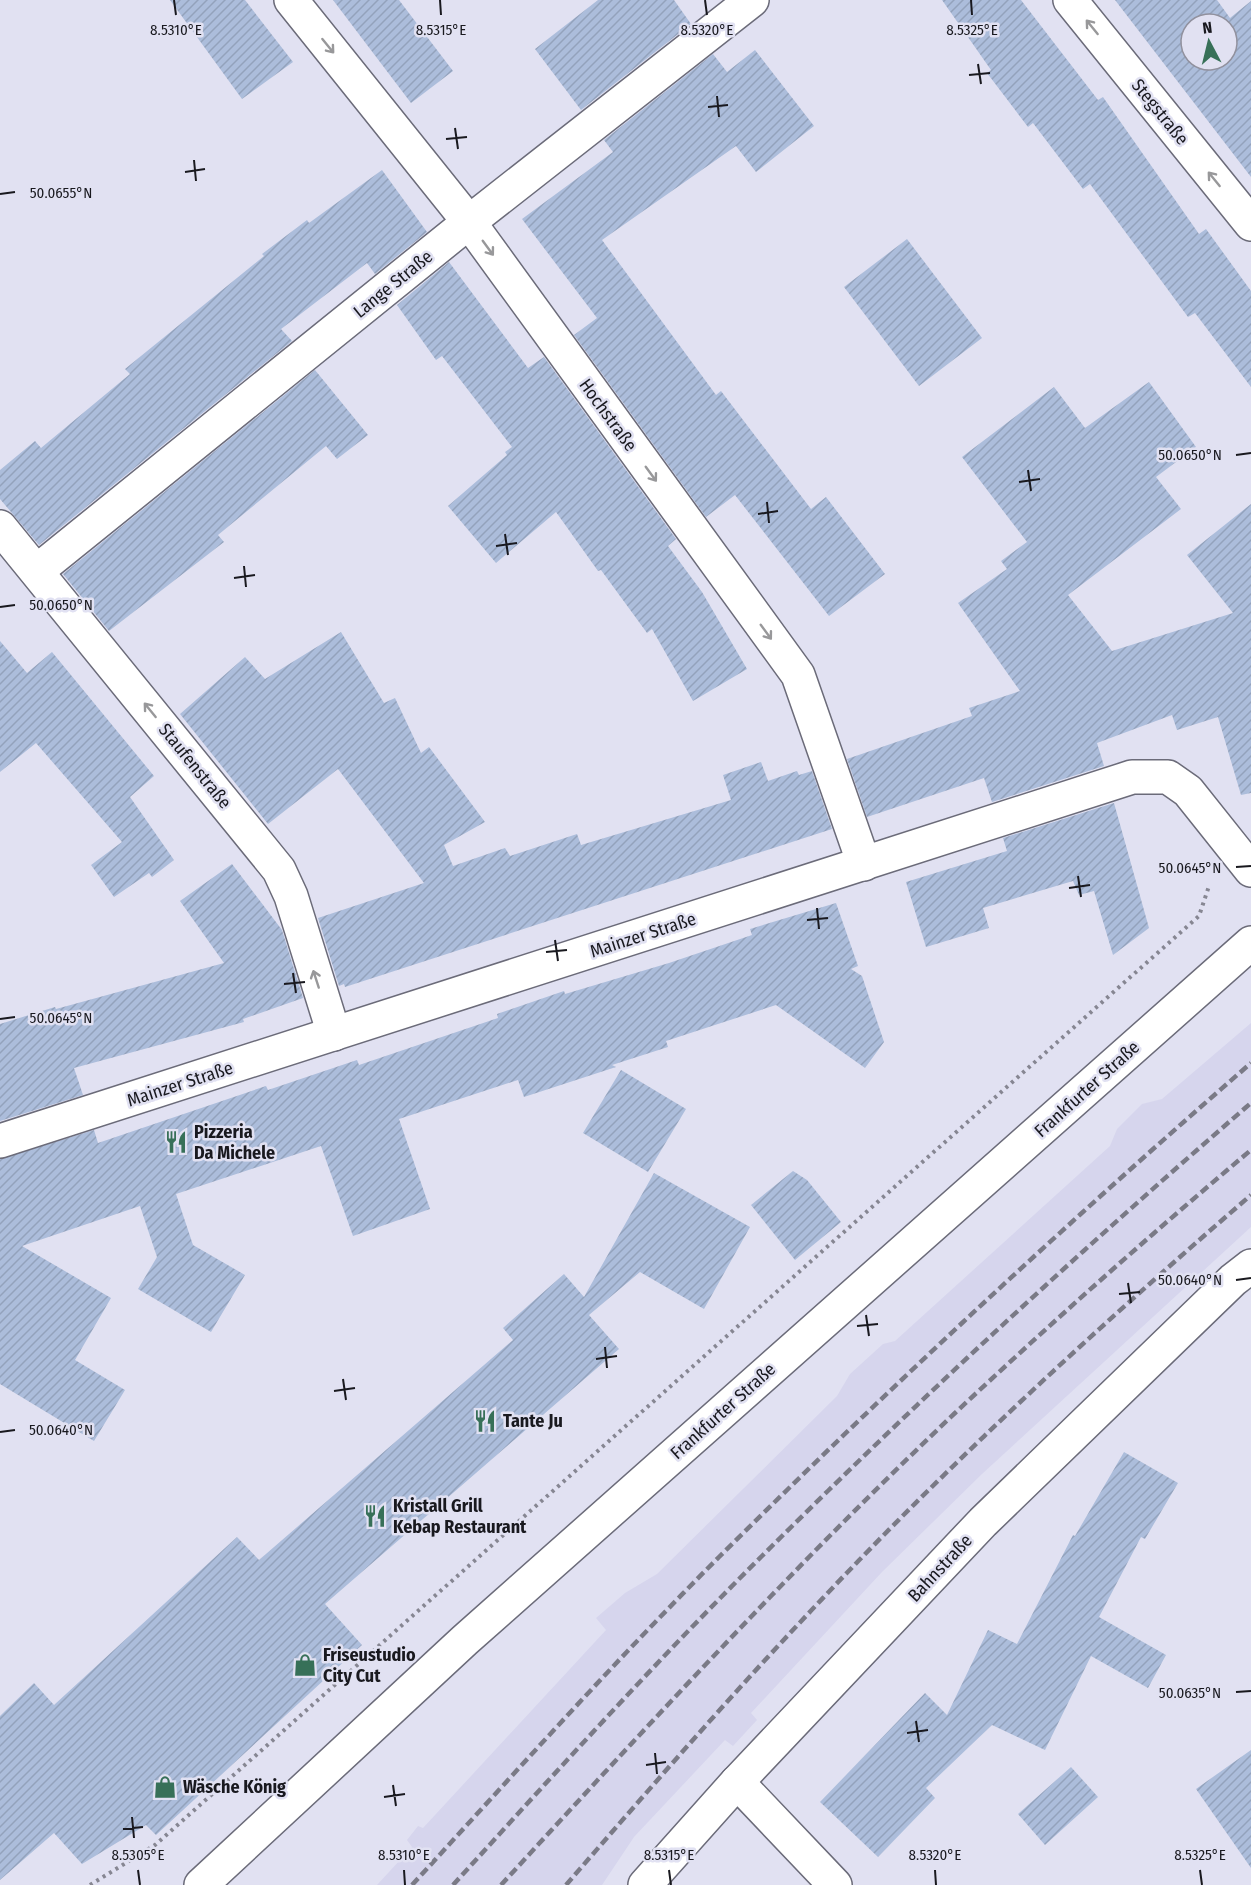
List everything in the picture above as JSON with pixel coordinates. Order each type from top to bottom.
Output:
[{"type":"street","name":"Hochstraße","points":[[291,0],[469,222],[798,675],[864,864]]},
{"type":"street","name":"Lange Straße","points":[[37,571],[469,222],[752,0]]},
{"type":"street","name":"Stegstraße","points":[[1070,0],[1251,224]]},
{"type":"street","name":"Staufenstraße","points":[[0,527],[279,870],[291,896],[334,1034]]},
{"type":"street","name":"Mainzer Straße","points":[[0,1141],[1132,777],[1168,777],[1188,791],[1246,863]]},
{"type":"street","name":"Frankfurter Straße","points":[[201,1885],[465,1640],[1251,943]]},
{"type":"street","name":"Bahnstraße","points":[[645,1885],[738,1782],[983,1522],[1233,1280],[1251,1266]]},
{"type":"street","points":[[738,1782],[835,1885]]},
{"type":"path","points":[[90,1885],[155,1845],[1199,916],[1210,885],[1246,863]]},
{"type":"shaded area","points":[[1251,1023],[1251,1227],[982,1474],[882,1572],[751,1713],[757,1720],[733,1746],[725,1740],[634,1837],[602,1885],[377,1885],[412,1847],[407,1840],[418,1826],[423,1828],[606,1630],[596,1618],[625,1593],[657,1574],[837,1396],[850,1374],[883,1344],[895,1341],[1110,1146],[1117,1129],[1142,1104],[1162,1099]]},
{"type":"building","points":[[170,0],[245,0],[293,62],[242,99]]},
{"type":"building","points":[[333,0],[399,0],[453,71],[411,103]]},
{"type":"building","points":[[598,0],[674,0],[691,24],[581,110],[535,49]]},
{"type":"building","points":[[942,0],[1021,0],[1098,100],[1103,97],[1199,234],[1206,229],[1251,291],[1251,387],[1195,313],[1188,317],[1090,184],[1083,189],[1033,123],[1028,127],[987,73],[991,70]]},
{"type":"building","points":[[1115,0],[1217,0],[1226,12],[1179,12],[1179,72],[1239,72],[1237,12],[1251,1],[1251,177]]},
{"type":"building","points":[[755,50],[814,126],[756,172],[736,146],[602,240],[716,395],[721,391],[811,509],[826,497],[885,574],[829,616],[735,495],[706,517],[574,335],[597,318],[522,219],[613,152],[604,140],[713,54],[727,72]]},
{"type":"building","points":[[382,170],[427,232],[375,274],[367,263],[281,329],[292,341],[39,545],[0,499],[0,470],[35,441],[41,448],[130,374],[125,369],[264,256],[262,254],[307,220],[309,223]]},
{"type":"building","points":[[907,239],[982,338],[919,386],[844,287]]},
{"type":"building","points":[[449,262],[528,368],[544,357],[676,539],[668,546],[702,592],[747,669],[693,701],[652,629],[647,633],[601,570],[598,571],[556,512],[496,563],[448,506],[507,455],[505,452],[512,447],[442,356],[436,360],[397,305]]},
{"type":"building","points":[[315,370],[368,435],[337,459],[326,446],[218,535],[224,542],[109,631],[63,574]]},
{"type":"building","points":[[1149,382],[1196,447],[1156,477],[1181,509],[1068,595],[1112,651],[1233,613],[1187,555],[1251,504],[1251,793],[1241,795],[1218,717],[1177,730],[1172,715],[1097,743],[1104,766],[992,802],[984,778],[867,817],[847,759],[972,716],[969,708],[1020,691],[958,603],[1007,569],[1001,561],[1027,542],[962,457],[1054,387],[1085,428]]},
{"type":"building","points":[[341,632],[384,703],[395,698],[421,753],[429,747],[485,822],[444,845],[453,866],[505,848],[510,856],[577,834],[581,845],[731,800],[723,775],[761,762],[768,781],[797,771],[799,775],[812,771],[832,829],[345,987],[344,984],[339,986],[318,918],[424,883],[338,769],[268,824],[180,714],[245,657],[265,679]]},
{"type":"building","points":[[0,641],[27,673],[52,652],[154,776],[130,797],[174,860],[152,877],[149,873],[114,897],[91,865],[122,842],[36,743],[0,772]]},
{"type":"building","points":[[1114,803],[1149,928],[1113,955],[1094,891],[1079,895],[1073,881],[983,908],[989,928],[926,947],[906,882],[1007,851],[1003,838]]},
{"type":"building","points":[[232,864],[282,930],[303,998],[243,1019],[244,1022],[74,1068],[83,1095],[0,1121],[0,1024],[55,1007],[56,1009],[224,963],[180,901]]},
{"type":"building","points":[[836,903],[858,966],[851,969],[862,976],[884,1042],[865,1068],[776,1005],[666,1041],[668,1047],[612,1065],[616,1067],[524,1097],[518,1080],[399,1119],[430,1209],[353,1236],[321,1146],[176,1194],[193,1245],[245,1275],[211,1332],[138,1289],[157,1257],[140,1206],[22,1246],[111,1298],[75,1360],[125,1390],[94,1441],[0,1384],[0,1159],[94,1130],[98,1143],[266,1086],[268,1090],[357,1060],[359,1065],[498,1018],[497,1014],[564,991],[565,994],[669,963],[752,935],[750,929]]},
{"type":"building","points":[[621,1070],[686,1109],[648,1172],[583,1133]]},
{"type":"building","points":[[793,1171],[807,1180],[841,1222],[795,1260],[751,1205]]},
{"type":"building","points":[[654,1173],[750,1227],[704,1309],[640,1272],[589,1315],[619,1349],[325,1604],[362,1645],[156,1835],[146,1825],[82,1864],[54,1833],[0,1880],[0,1716],[34,1683],[54,1705],[237,1537],[259,1560],[513,1340],[503,1328],[564,1274],[584,1297]]},
{"type":"building","points":[[1124,1452],[1178,1483],[1145,1539],[1141,1537],[1099,1617],[1166,1655],[1148,1688],[1091,1656],[1045,1750],[992,1725],[926,1788],[935,1798],[878,1857],[820,1802],[925,1693],[947,1715],[988,1630],[1017,1644],[1073,1535],[1075,1536]]},
{"type":"building","points":[[1251,1750],[1251,1868],[1196,1789]]},
{"type":"building","points":[[1071,1767],[1098,1797],[1045,1845],[1018,1814]]},
{"type":"railway","points":[[412,1885],[641,1638],[784,1493],[981,1306],[1251,1063]]},
{"type":"railway","points":[[453,1885],[664,1656],[799,1519],[990,1337],[1251,1103]]},
{"type":"railway","points":[[501,1885],[724,1645],[896,1470],[1064,1313],[1251,1150]]},
{"type":"railway","points":[[566,1885],[745,1682],[913,1505],[1079,1347],[1251,1195]]},
{"type":"place","name":"Pizzeria Da Michele","points":[[176,1142]]},
{"type":"place","name":"Tante Ju","points":[[485,1421]]},
{"type":"place","name":"Kristall Grill Kebap Restaurant","points":[[375,1516]]},
{"type":"place","name":"Friseustudio City Cut","points":[[305,1665]]},
{"type":"place","name":"Wäsche König","points":[[165,1787]]}]
